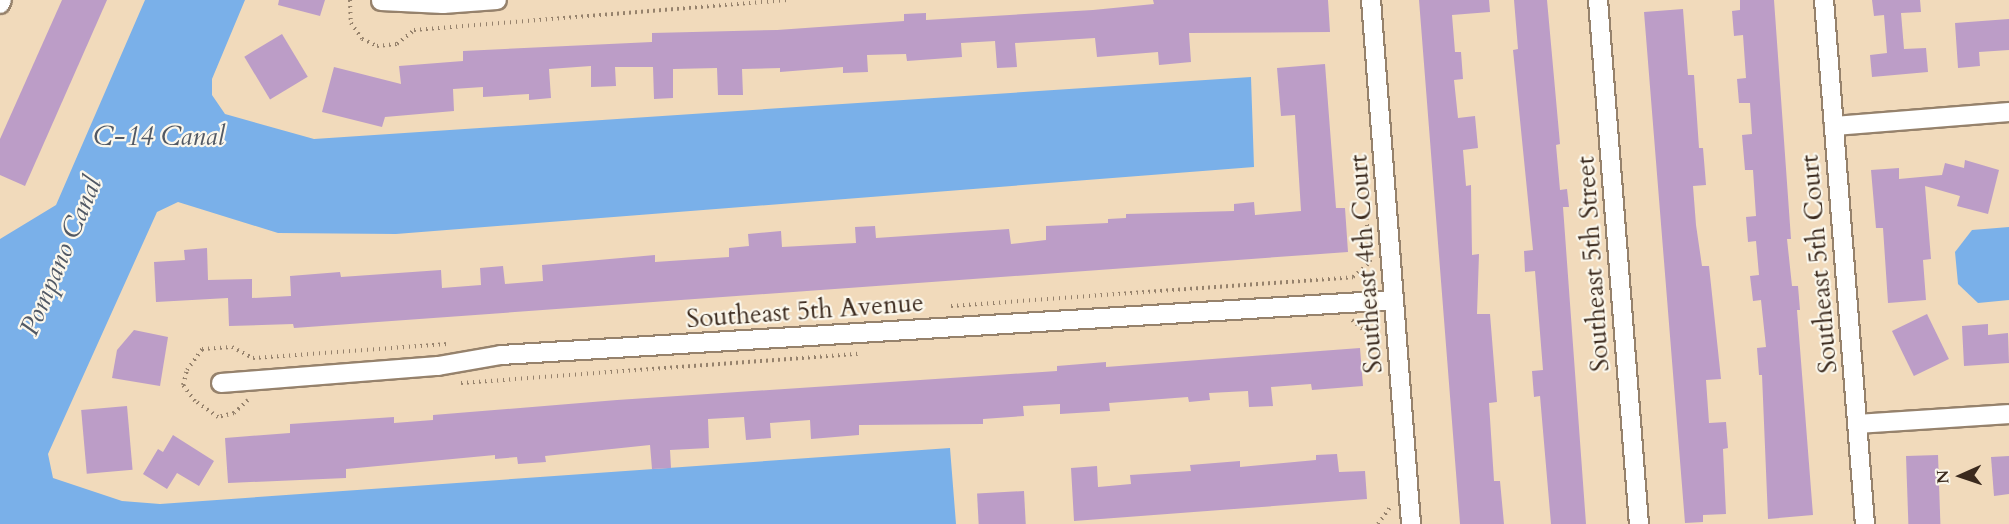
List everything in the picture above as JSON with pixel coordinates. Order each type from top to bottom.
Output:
[{"type":"street","points":[[381,1],[443,4],[497,0]]},
{"type":"street","name":"Southeast 4th Court","points":[[1371,0],[1411,524]]},
{"type":"street","name":"Southeast 5th Street","points":[[1598,0],[1639,524]]},
{"type":"street","name":"Southeast 5th Court","points":[[1824,0],[1865,524]]},
{"type":"street","points":[[1834,126],[2009,112]]},
{"type":"street","name":"Southeast 5th Avenue","points":[[221,383],[438,366],[501,356],[1394,300]]},
{"type":"street","points":[[1858,424],[2009,414]]},
{"type":"path","points":[[350,0],[351,23],[362,39],[377,46],[397,44],[414,30],[788,0]]},
{"type":"water","name":"C-14 Canal","points":[[145,0],[245,0],[212,79],[212,95],[225,114],[314,139],[1251,77],[1254,167],[396,234],[278,233],[178,202],[157,212],[48,454],[53,478],[122,501],[160,504],[950,448],[956,524],[0,524],[0,239],[56,205]]},
{"type":"water","points":[[2009,227],[2009,300],[1978,303],[1958,284],[1955,252],[1972,230]]},
{"type":"building","points":[[62,0],[107,0],[25,186],[0,175],[0,139]]},
{"type":"building","points":[[279,0],[325,0],[320,16],[278,5]]},
{"type":"building","points":[[1153,0],[1328,0],[1330,32],[1189,33],[1191,62],[1159,65],[1158,52],[1097,57],[1095,38],[1015,43],[1017,67],[997,68],[995,41],[961,43],[962,57],[907,61],[906,54],[867,55],[868,72],[843,73],[843,67],[780,72],[780,68],[742,69],[743,95],[718,95],[717,68],[673,69],[673,98],[654,99],[653,67],[615,67],[616,86],[591,87],[591,66],[549,69],[551,98],[529,100],[529,94],[483,97],[483,87],[453,89],[454,111],[385,117],[382,127],[322,112],[334,67],[401,84],[399,66],[463,61],[463,51],[652,42],[652,33],[777,30],[904,21],[904,14],[926,13],[926,20],[1093,10],[1154,4]]},
{"type":"building","points":[[1419,0],[1489,0],[1490,12],[1452,15],[1455,52],[1461,52],[1463,79],[1454,80],[1458,118],[1475,116],[1478,148],[1463,150],[1466,186],[1471,185],[1472,255],[1479,254],[1477,314],[1490,314],[1497,402],[1489,403],[1494,481],[1500,481],[1504,524],[1460,524]]},
{"type":"building","points":[[1514,0],[1547,0],[1560,144],[1556,145],[1560,190],[1567,189],[1569,207],[1563,207],[1586,524],[1551,524],[1540,396],[1534,397],[1532,371],[1543,370],[1535,271],[1525,272],[1524,251],[1533,250],[1513,50],[1518,49]]},
{"type":"building","points":[[1740,0],[1774,0],[1791,239],[1787,239],[1792,286],[1798,286],[1800,310],[1797,310],[1813,515],[1768,519],[1762,375],[1759,375],[1757,348],[1766,347],[1761,300],[1753,301],[1750,276],[1759,275],[1756,241],[1748,242],[1746,217],[1756,216],[1753,170],[1745,170],[1742,135],[1752,134],[1750,103],[1739,103],[1737,79],[1746,78],[1743,35],[1734,36],[1732,11],[1740,10]]},
{"type":"building","points":[[1872,0],[1920,0],[1921,12],[1901,13],[1904,49],[1926,48],[1928,72],[1872,77],[1870,55],[1887,53],[1884,15],[1874,16]]},
{"type":"building","points":[[1683,9],[1688,75],[1694,75],[1699,148],[1703,148],[1706,185],[1693,186],[1696,225],[1702,266],[1709,266],[1721,379],[1706,380],[1709,423],[1726,422],[1728,448],[1723,449],[1726,514],[1703,515],[1703,522],[1685,523],[1644,12]]},
{"type":"building","points":[[2009,19],[2009,50],[1979,52],[1980,66],[1958,68],[1955,23]]},
{"type":"building","points":[[282,34],[308,77],[270,100],[244,57]]},
{"type":"building","points":[[1325,64],[1336,208],[1345,208],[1348,252],[294,328],[293,324],[229,326],[228,298],[156,302],[154,262],[185,260],[184,250],[207,248],[208,280],[252,279],[252,298],[291,296],[290,276],[340,272],[341,277],[441,270],[442,288],[481,285],[480,268],[503,266],[505,284],[543,281],[542,265],[655,255],[655,262],[729,257],[729,248],[749,246],[748,234],[781,231],[782,247],[856,243],[855,227],[875,226],[876,238],[1009,229],[1011,244],[1046,240],[1046,226],[1108,223],[1108,219],[1126,218],[1126,214],[1234,211],[1234,204],[1254,202],[1255,215],[1301,211],[1295,115],[1281,116],[1277,68]]},
{"type":"building","points":[[1965,160],[1999,170],[1988,214],[1957,206],[1960,196],[1925,186],[1931,259],[1923,260],[1926,300],[1888,303],[1883,228],[1876,228],[1871,170],[1899,168],[1899,179],[1942,175],[1945,163],[1964,168]]},
{"type":"building","points":[[1927,314],[1949,359],[1914,376],[1892,331]]},
{"type":"building","points":[[1988,324],[1988,335],[2008,333],[2009,363],[1964,366],[1962,326]]},
{"type":"building","points":[[134,330],[168,337],[160,386],[112,378],[117,350]]},
{"type":"building","points":[[1360,348],[1363,386],[1312,390],[1311,384],[1271,387],[1273,406],[1249,407],[1248,391],[1209,393],[1210,400],[1189,402],[1188,397],[1109,403],[1110,411],[1060,414],[1060,404],[1023,406],[1024,416],[983,419],[983,424],[859,425],[859,435],[811,439],[810,420],[770,423],[771,438],[746,440],[744,417],[708,419],[709,448],[670,450],[671,468],[652,469],[650,445],[545,456],[546,462],[518,464],[517,457],[495,459],[495,455],[346,469],[346,478],[228,483],[225,438],[290,433],[290,424],[394,417],[394,423],[433,420],[433,415],[617,400],[1057,371],[1057,366],[1106,362],[1106,367]]},
{"type":"building","points":[[127,406],[133,470],[87,474],[81,410]]},
{"type":"building","points":[[173,435],[214,461],[199,486],[177,473],[167,489],[143,474],[158,449],[163,452]]},
{"type":"building","points":[[1337,454],[1339,472],[1365,471],[1367,499],[1074,521],[1071,468],[1097,466],[1098,487],[1131,484],[1130,475],[1191,471],[1190,465],[1240,461],[1240,467],[1316,460],[1316,455]]},
{"type":"building","points":[[1938,455],[1940,524],[1908,524],[1906,456]]},
{"type":"building","points":[[2009,456],[2009,494],[1994,496],[1991,457]]},
{"type":"building","points":[[1024,491],[1026,524],[979,524],[977,493]]},
{"type":"water label","name":"Pompano Canal","points":[[61,256]]}]
